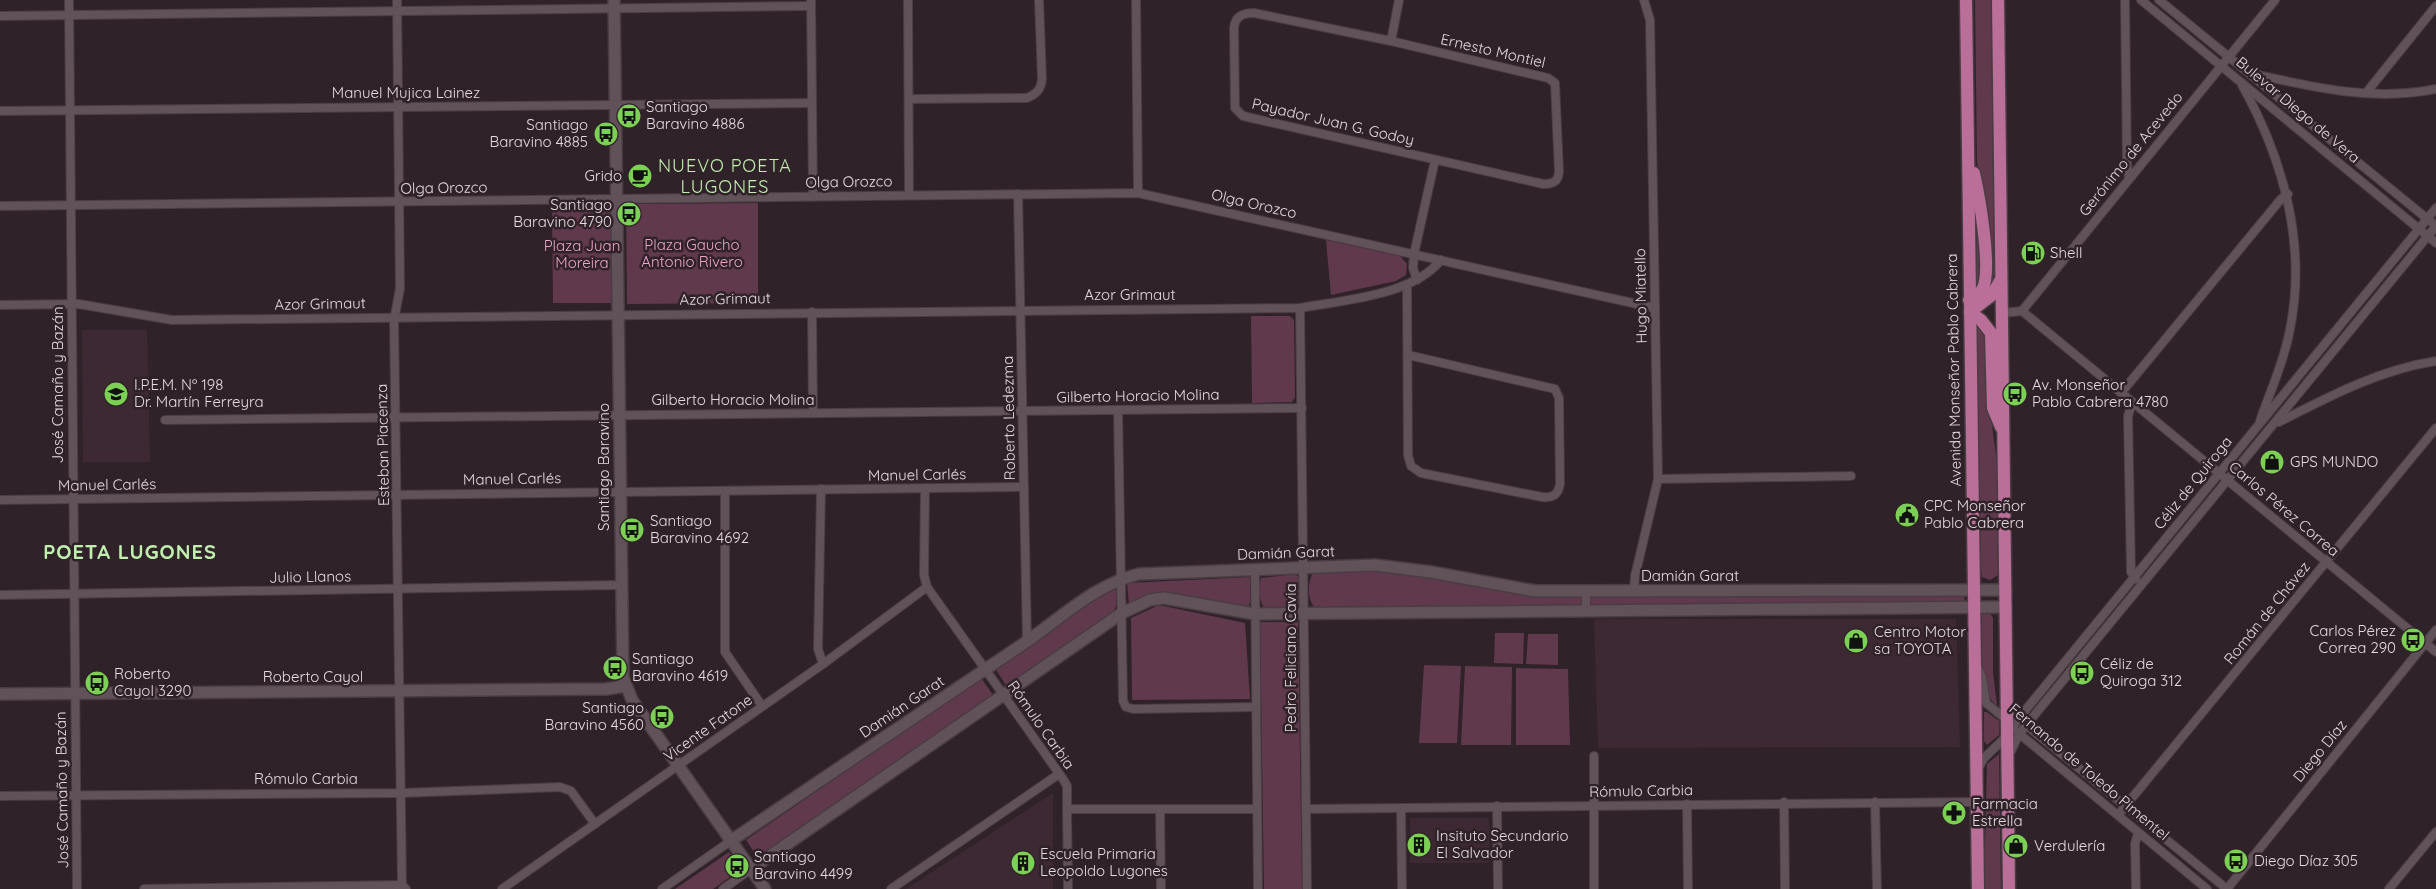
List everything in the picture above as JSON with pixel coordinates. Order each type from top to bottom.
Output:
[{"type":"main road","points":[[1966,0],[1968,151],[1980,198],[1986,276],[1981,292],[1969,306]]},
{"type":"main road","points":[[1998,0],[2006,701],[2013,727],[2007,758],[2009,889]]},
{"type":"main road","name":"Santiago Baravino","points":[[614,4],[620,585],[622,668],[625,686],[765,889]]},
{"type":"main road","points":[[1969,306],[1992,295],[2001,279]]},
{"type":"main road","points":[[1969,306],[1991,333],[1993,408],[2004,434]]},
{"type":"main road","name":"Avenida Monseñor Pablo Cabrera","points":[[1969,306],[1978,889]]},
{"type":"main road","name":"Damián Garat","points":[[732,840],[1027,641],[1104,586],[1122,578],[1139,574],[1304,567],[1389,566],[1522,590],[1586,592],[2006,590]]},
{"type":"main road","points":[[751,869],[1122,613],[1150,600],[1164,598],[1255,614],[2006,608]]},
{"type":"main road","name":"Roberto Cayol","points":[[0,694],[400,692],[606,689],[625,686]]},
{"type":"street","name":"José Camaño y Bazán","points":[[69,0],[77,889]]},
{"type":"street","name":"Esteban Piacenza","points":[[397,0],[400,288],[394,316],[404,887]]},
{"type":"street","points":[[908,0],[909,195]]},
{"type":"street","points":[[909,99],[1026,98],[1033,96],[1038,91],[1042,79],[1039,0]]},
{"type":"street","points":[[1136,0],[1138,193]]},
{"type":"street","points":[[1391,41],[1399,0]]},
{"type":"street","name":"Hugo Miatello","points":[[1634,591],[1634,576],[1658,479],[1650,20],[1644,0]]},
{"type":"street","points":[[2125,0],[2127,164],[2129,177]]},
{"type":"street","name":"Bulevar Diego de Vera","points":[[2141,0],[2436,242]]},
{"type":"street","name":"Bulevar Diego de Vera","points":[[2158,0],[2436,226]]},
{"type":"street","name":"Gerónimo de Acevedo","points":[[2022,311],[2129,177],[2275,0]]},
{"type":"street","points":[[0,16],[397,11],[614,4],[811,3],[812,196]]},
{"type":"street","points":[[2366,93],[2436,6]]},
{"type":"street","name":"Payador Juan G. Godoy","points":[[1391,41],[1254,13],[1241,15],[1234,23],[1235,108],[1243,116],[1435,160]]},
{"type":"street","name":"Ernesto Montiel","points":[[1391,41],[1548,78],[1555,83],[1560,172],[1556,181],[1552,184],[1542,184],[1435,160]]},
{"type":"street","points":[[2248,73],[2327,90],[2393,94],[2436,89]]},
{"type":"street","points":[[2240,81],[2254,106],[2288,194],[2294,254],[2292,319],[2285,350],[2258,426]]},
{"type":"street","name":"Manuel Mujica Lainez","points":[[0,112],[812,103]]},
{"type":"street","points":[[1417,280],[1413,262],[1414,254],[1435,160]]},
{"type":"street","name":"Olga Orozco","points":[[0,206],[398,203],[1138,193],[1655,308]]},
{"type":"street","name":"Roberto Ledezma","points":[[1018,194],[1027,641]]},
{"type":"street","points":[[2120,393],[2280,199],[2288,194]]},
{"type":"street","name":"Céliz de Quiroga","points":[[1976,776],[1984,758],[2013,727],[2133,577],[2436,208]]},
{"type":"street","name":"Céliz de Quiroga","points":[[2013,727],[2026,725],[2436,226]]},
{"type":"street","name":"Azor Grimaut","points":[[0,305],[71,304],[172,320],[394,316],[1300,308],[1407,285],[1434,269],[1441,260]]},
{"type":"street","points":[[1407,285],[1408,454],[1411,466],[1415,470],[1542,497],[1553,497],[1557,493],[1560,484],[1559,398],[1555,389],[1408,355]]},
{"type":"street","name":"Pedro Feliciano Cavia","points":[[1300,308],[1307,889]]},
{"type":"street","points":[[2002,313],[2022,311]]},
{"type":"street","name":"Carlos Pérez Correa","points":[[2022,311],[2436,652]]},
{"type":"street","points":[[812,312],[813,413]]},
{"type":"street","points":[[2275,424],[2374,376],[2400,368],[2436,361]]},
{"type":"street","points":[[2132,403],[2128,416],[2131,567],[2133,577],[2141,584]]},
{"type":"street","name":"Gilberto Horacio Molina","points":[[165,420],[1302,408]]},
{"type":"street","points":[[1118,410],[1123,701],[1126,707],[1133,709],[1256,707]]},
{"type":"street","name":"Román de Chávez","points":[[2118,815],[2436,428]]},
{"type":"street","points":[[1658,479],[1851,476]]},
{"type":"street","name":"Manuel Carlés","points":[[0,500],[1024,487]]},
{"type":"street","name":"Rómulo Carbia","points":[[925,488],[924,575],[927,586],[1067,786],[1068,889]]},
{"type":"street","points":[[821,490],[818,649],[822,664]]},
{"type":"street","points":[[725,491],[725,652],[762,706]]},
{"type":"street","points":[[1255,569],[1258,889]]},
{"type":"street","name":"Julio Llanos","points":[[0,595],[620,585]]},
{"type":"street","name":"Vicente Fatone","points":[[502,889],[679,766],[927,586]]},
{"type":"street","points":[[1586,592],[1586,611]]},
{"type":"street","name":"Diego Díaz","points":[[2227,889],[2436,630]]},
{"type":"street","name":"Fernando de Toledo Pimentel","points":[[1975,662],[1982,677],[1986,703],[2138,833],[2207,889]]},
{"type":"street","name":"Fernando de Toledo Pimentel","points":[[2013,727],[2026,725],[2227,889]]},
{"type":"street","points":[[1594,756],[1594,889]]},
{"type":"street","points":[[891,889],[1059,774]]},
{"type":"street","name":"Rómulo Carbia","points":[[0,796],[401,793],[560,788],[571,791],[595,824]]},
{"type":"street","points":[[1784,802],[1785,889]]},
{"type":"street","name":"Rómulo Carbia","points":[[1306,809],[1784,802],[1977,802]]},
{"type":"street","points":[[1875,802],[1876,889]]},
{"type":"street","points":[[1687,804],[1688,889]]},
{"type":"street","points":[[1497,806],[1498,889]]},
{"type":"street","points":[[1401,808],[1402,889]]},
{"type":"street","points":[[1067,809],[1257,809]]},
{"type":"street","points":[[1160,810],[1161,889]]},
{"type":"street","points":[[2389,889],[2436,832]]},
{"type":"street","points":[[2136,889],[2135,844],[2138,833]]},
{"type":"street","name":"Damián Garat","points":[[662,889],[732,840]]},
{"type":"street","points":[[722,889],[751,869]]},
{"type":"street","points":[[144,889],[404,887]]},
{"type":"shaded area","name":"I.P.E.M. Nº 198 Dr. Martín Ferreyra","points":[[82,330],[147,330],[150,462],[83,462]]},
{"type":"shaded area","points":[[1594,619],[1956,619],[1960,747],[1598,748]]},
{"type":"shaded area","points":[[1053,793],[1053,889],[906,889]]},
{"type":"shaded area","points":[[1410,818],[1489,818],[1489,863],[1410,863]]},
{"type":"green space","points":[[1975,0],[1991,0],[1994,274],[1991,289],[1983,295],[1984,195],[1977,163]]},
{"type":"green space","points":[[1976,195],[1982,271],[1977,292]]},
{"type":"green space","name":"Plaza Gaucho Antonio Rivero","points":[[758,203],[758,303],[627,304],[626,204]]},
{"type":"green space","name":"Plaza Juan Moreira","points":[[611,206],[612,303],[553,303],[552,207]]},
{"type":"green space","points":[[1326,240],[1400,256],[1407,264],[1406,275],[1396,281],[1331,295]]},
{"type":"green space","points":[[1251,316],[1290,316],[1294,320],[1295,397],[1292,402],[1252,403]]},
{"type":"green space","points":[[1977,323],[1986,332],[1990,410],[1997,463],[1998,575],[1990,580],[1982,577],[1981,570]]},
{"type":"green space","points":[[1371,570],[1438,578],[1523,594],[1960,596],[1964,597],[1965,603],[1316,610],[1313,606],[1309,592],[1313,572]]},
{"type":"green space","points":[[1295,574],[1299,577],[1300,602],[1295,610],[1266,611],[1260,595],[1261,578]]},
{"type":"green space","points":[[1250,577],[1250,602],[1248,608],[1202,602],[1129,604],[1127,583]]},
{"type":"green space","points":[[1112,587],[1117,591],[1116,606],[1112,615],[1007,687],[995,668]]},
{"type":"green space","points":[[1159,605],[1245,623],[1250,699],[1132,700],[1131,618]]},
{"type":"green space","points":[[1982,612],[1990,613],[1993,618],[1993,673],[1997,705],[1986,688],[1983,676],[1981,648]]},
{"type":"green space","points":[[1260,622],[1298,622],[1302,889],[1264,889]]},
{"type":"green space","points":[[1495,633],[1524,633],[1523,664],[1494,663]]},
{"type":"green space","points":[[1528,634],[1558,634],[1558,665],[1526,664]]},
{"type":"green space","points":[[1424,665],[1461,666],[1457,743],[1419,743]]},
{"type":"green space","points":[[1465,666],[1512,667],[1511,745],[1461,745]]},
{"type":"green space","points":[[1516,668],[1568,669],[1570,745],[1516,745]]},
{"type":"green space","points":[[981,678],[993,695],[758,858],[746,840]]},
{"type":"green space","points":[[1984,712],[1987,712],[1999,721],[1999,735],[1987,745],[1984,741]]},
{"type":"green space","points":[[1999,754],[2001,889],[1984,889],[1987,764]]},
{"type":"green space","points":[[729,852],[741,869],[713,889],[675,889]]},
{"type":"place","name":"Santiago Baravino 4886","points":[[629,116]]},
{"type":"place","name":"Santiago Baravino 4885","points":[[606,134]]},
{"type":"place","name":"Grido","points":[[640,176]]},
{"type":"place","name":"Santiago Baravino 4790","points":[[629,214]]},
{"type":"place","name":"Shell","points":[[2033,253]]},
{"type":"place","name":"I.P.E.M. Nº 198 Dr. Martín Ferreyra","points":[[116,394]]},
{"type":"place","name":"Av. Monseñor Pablo Cabrera 4780","points":[[2015,394]]},
{"type":"place","name":"GPS MUNDO","points":[[2272,462]]},
{"type":"place","name":"CPC Monseñor Pablo Cabrera","points":[[1907,515]]},
{"type":"place","name":"Santiago Baravino 4692","points":[[632,530]]},
{"type":"place","name":"Carlos Pérez Correa 290","points":[[2413,640]]},
{"type":"place","name":"Centro Motor sa TOYOTA","points":[[1856,641]]},
{"type":"place","name":"Santiago Baravino 4619","points":[[615,668]]},
{"type":"place","name":"Céliz de Quiroga 312","points":[[2082,673]]},
{"type":"place","name":"Roberto Cayol 3290","points":[[97,683]]},
{"type":"place","name":"Santiago Baravino 4560","points":[[662,717]]},
{"type":"place","name":"Farmacia Estrella","points":[[1954,813]]},
{"type":"place","name":"Insituto Secundario El Salvador","points":[[1419,845]]},
{"type":"place","name":"Verdulería","points":[[2016,846]]},
{"type":"place","name":"Diego Díaz 305","points":[[2236,861]]},
{"type":"place","name":"Escuela Primaria Leopoldo Lugones","points":[[1023,863]]},
{"type":"place","name":"Santiago Baravino 4499","points":[[737,866]]},
{"type":"district","name":"NUEVO POETA LUGONES","points":[[725,176]]},
{"type":"district","name":"POETA LUGONES","points":[[130,552]]}]
